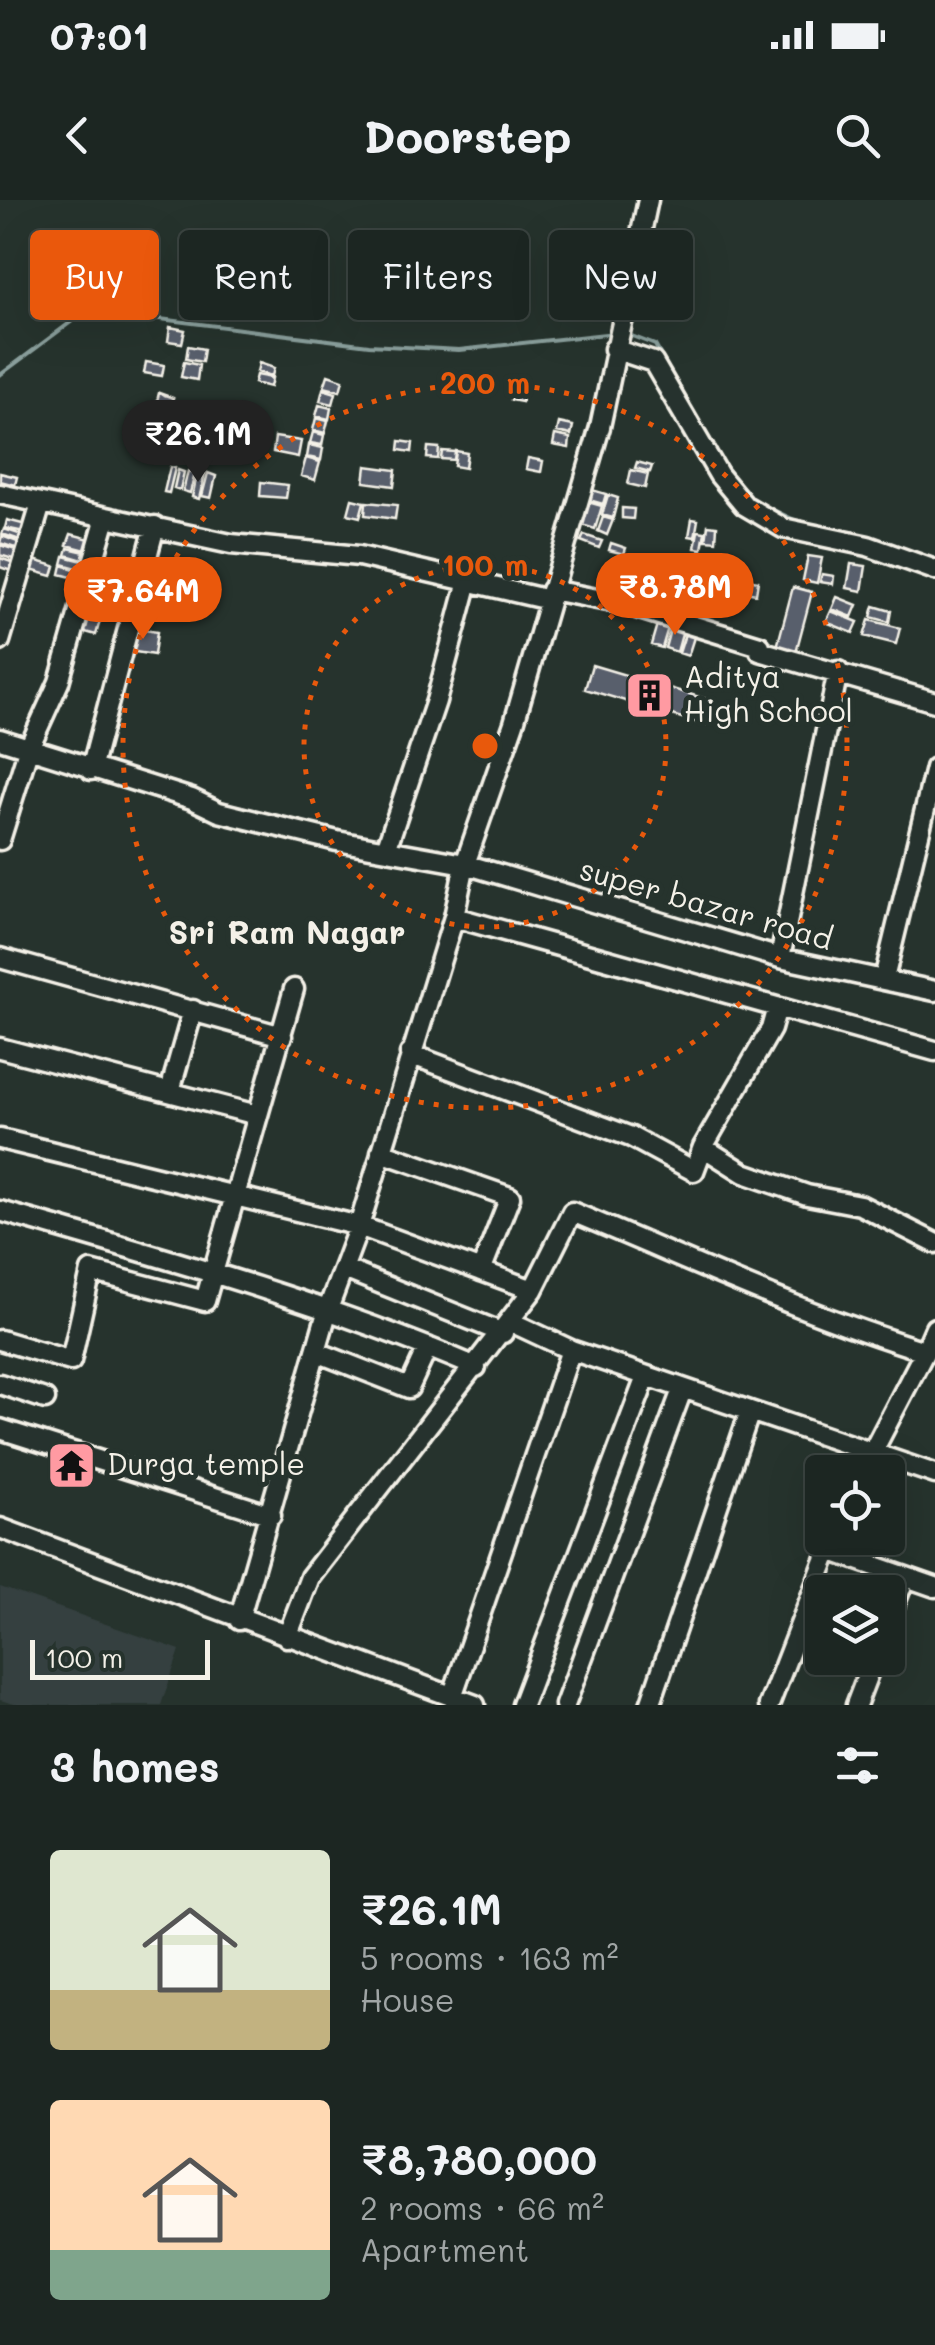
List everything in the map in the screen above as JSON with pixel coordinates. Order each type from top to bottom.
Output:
[{"type":"street","points":[[239,1620],[328,1310],[360,1226],[454,917],[465,864],[514,724],[600,428],[648,200]]},
{"type":"street","points":[[616,338],[653,362],[720,476],[744,506],[783,528],[825,540],[868,546],[935,570]]},
{"type":"street","points":[[0,494],[231,544],[359,556],[468,581],[623,604],[935,702]]},
{"type":"street","points":[[0,641],[40,504]]},
{"type":"street","points":[[0,840],[28,750],[58,682],[106,518]]},
{"type":"street","points":[[91,770],[155,526]]},
{"type":"street","points":[[386,850],[436,701],[468,581]]},
{"type":"street","points":[[780,958],[838,672]]},
{"type":"street","name":"super bazar road","points":[[0,739],[192,799],[218,812],[465,864],[780,958],[935,992]]},
{"type":"street","points":[[884,979],[935,768]]},
{"type":"street","points":[[454,917],[935,1051]]},
{"type":"street","points":[[0,958],[282,1036]]},
{"type":"street","points":[[91,1272],[205,1301],[294,989]]},
{"type":"street","points":[[410,1054],[631,1137],[694,1171],[703,1147],[771,1029],[777,1007]]},
{"type":"street","points":[[170,1091],[193,1010]]},
{"type":"street","points":[[0,1048],[257,1115]]},
{"type":"street","points":[[0,1139],[233,1192],[360,1226],[533,1290]]},
{"type":"street","points":[[703,1147],[744,1173],[808,1195],[860,1205],[935,1243]]},
{"type":"street","points":[[382,1152],[510,1196],[481,1271]]},
{"type":"street","points":[[0,1211],[213,1270],[428,1346],[476,1367]]},
{"type":"street","points":[[287,1638],[310,1577],[507,1327],[533,1290],[572,1212],[684,1263],[925,1350]]},
{"type":"street","points":[[0,1340],[70,1362],[98,1239]]},
{"type":"street","points":[[344,1269],[682,1390],[935,1474]]},
{"type":"street","points":[[870,1455],[935,1328]]},
{"type":"street","points":[[317,1352],[409,1388],[428,1346]]},
{"type":"street","points":[[452,1697],[571,1350]]},
{"type":"street","points":[[522,1705],[646,1377]]},
{"type":"street","points":[[0,1384],[45,1398]]},
{"type":"street","points":[[566,1705],[682,1390]]},
{"type":"street","points":[[650,1705],[750,1411]]},
{"type":"street","points":[[0,1429],[271,1515]]},
{"type":"street","points":[[0,1528],[475,1705]]},
{"type":"street","points":[[768,1705],[828,1555]]},
{"type":"street","points":[[856,1555],[900,1575]]},
{"type":"street","points":[[905,1577],[935,1587]]},
{"type":"street","points":[[856,1705],[867,1675]]},
{"type":"shaded area","points":[[0,1587],[180,1650],[161,1705],[18,1705],[0,1700]]},
{"type":"building","points":[[170,327],[185,330],[182,343],[168,341]]},
{"type":"building","points":[[188,346],[204,349],[202,362],[186,359]]},
{"type":"building","points":[[146,362],[164,365],[162,376],[144,373]]},
{"type":"building","points":[[184,362],[199,365],[197,380],[181,377]]},
{"type":"building","points":[[259,363],[274,368],[272,376],[257,372]]},
{"type":"building","points":[[256,375],[272,378],[270,387],[254,383]]},
{"type":"building","points":[[328,375],[343,380],[340,391],[324,387]]},
{"type":"building","points":[[323,389],[336,393],[333,404],[320,401]]},
{"type":"building","points":[[512,390],[524,392],[522,402],[511,400]]},
{"type":"building","points":[[159,393],[173,398],[170,405],[157,401]]},
{"type":"building","points":[[319,405],[331,408],[329,419],[316,416]]},
{"type":"building","points":[[316,418],[328,421],[325,433],[313,430]]},
{"type":"building","points":[[559,423],[573,426],[571,435],[557,432]]},
{"type":"building","points":[[313,432],[324,435],[322,445],[310,443]]},
{"type":"building","points":[[555,435],[570,438],[569,448],[553,445]]},
{"type":"building","points":[[275,437],[301,441],[298,457],[273,452]]},
{"type":"building","points":[[400,441],[413,443],[412,452],[399,450]]},
{"type":"building","points":[[206,445],[214,447],[210,459],[202,457]]},
{"type":"building","points":[[309,445],[323,448],[321,460],[307,457]]},
{"type":"building","points":[[428,447],[439,448],[438,459],[427,458]]},
{"type":"building","points":[[442,451],[455,452],[454,460],[441,459]]},
{"type":"building","points":[[456,451],[467,453],[465,468],[454,466]]},
{"type":"building","points":[[306,458],[320,462],[315,480],[301,476]]},
{"type":"building","points":[[528,458],[543,461],[541,472],[526,469]]},
{"type":"building","points":[[637,462],[652,466],[650,472],[635,468]]},
{"type":"building","points":[[366,466],[396,470],[394,486],[364,482]]},
{"type":"building","points":[[170,467],[175,468],[169,493],[164,492]]},
{"type":"building","points":[[178,470],[184,472],[180,490],[174,488]]},
{"type":"building","points":[[631,470],[648,474],[645,488],[628,484]]},
{"type":"building","points":[[188,471],[195,473],[190,493],[183,491]]},
{"type":"building","points":[[198,471],[205,473],[199,499],[192,497]]},
{"type":"building","points":[[0,473],[17,477],[15,485],[0,481]]},
{"type":"building","points":[[208,473],[216,476],[211,498],[202,496]]},
{"type":"building","points":[[261,482],[288,485],[286,498],[260,496]]},
{"type":"building","points":[[592,490],[606,494],[603,504],[589,500]]},
{"type":"building","points":[[608,495],[618,498],[613,518],[602,515]]},
{"type":"building","points":[[352,499],[364,502],[360,517],[348,514]]},
{"type":"building","points":[[366,502],[397,505],[395,519],[365,515]]},
{"type":"building","points":[[588,502],[602,506],[595,529],[582,525]]},
{"type":"building","points":[[622,508],[634,509],[633,519],[622,518]]},
{"type":"building","points":[[603,517],[613,520],[607,535],[598,531]]},
{"type":"building","points":[[692,519],[698,520],[695,537],[689,536]]},
{"type":"building","points":[[7,520],[30,526],[29,533],[5,528]]},
{"type":"building","points":[[708,525],[717,526],[716,541],[706,540]]},
{"type":"building","points":[[4,529],[25,536],[23,541],[2,534]]},
{"type":"building","points":[[698,531],[705,532],[702,549],[695,548]]},
{"type":"building","points":[[71,534],[90,539],[86,550],[67,545]]},
{"type":"building","points":[[584,535],[602,541],[599,548],[581,541]]},
{"type":"building","points":[[2,536],[23,544],[21,550],[0,543]]},
{"type":"building","points":[[611,543],[626,548],[624,554],[609,550]]},
{"type":"building","points":[[0,545],[19,551],[16,560],[0,555]]},
{"type":"building","points":[[68,548],[85,552],[83,560],[66,555]]},
{"type":"building","points":[[64,556],[83,561],[81,569],[62,564]]},
{"type":"building","points":[[808,556],[822,558],[817,583],[803,580]]},
{"type":"building","points":[[0,558],[17,564],[14,572],[0,567]]},
{"type":"building","points":[[30,559],[55,566],[52,576],[27,569]]},
{"type":"building","points":[[851,564],[866,566],[862,591],[847,588]]},
{"type":"building","points":[[62,565],[81,571],[79,579],[60,574]]},
{"type":"building","points":[[716,573],[724,575],[722,588],[714,586]]},
{"type":"building","points":[[822,574],[834,576],[833,584],[820,582]]},
{"type":"building","points":[[732,576],[758,581],[756,594],[730,589]]},
{"type":"building","points":[[95,577],[113,582],[111,589],[93,584]]},
{"type":"building","points":[[116,577],[132,581],[130,593],[113,589]]},
{"type":"building","points":[[793,587],[812,592],[796,652],[777,647]]},
{"type":"building","points":[[837,597],[857,605],[852,617],[832,609]]},
{"type":"building","points":[[142,598],[165,603],[162,617],[139,612]]},
{"type":"building","points":[[874,606],[891,611],[889,622],[871,617]]},
{"type":"building","points":[[84,609],[102,613],[96,635],[78,630]]},
{"type":"building","points":[[831,611],[858,622],[853,633],[826,622]]},
{"type":"building","points":[[869,620],[900,628],[896,644],[864,636]]},
{"type":"building","points":[[658,621],[669,624],[662,648],[651,645]]},
{"type":"building","points":[[672,623],[684,627],[677,652],[665,648]]},
{"type":"building","points":[[133,628],[157,632],[154,655],[129,651]]},
{"type":"building","points":[[687,628],[696,631],[688,656],[679,653]]},
{"type":"building","name":"Aditya High School","points":[[592,665],[713,701],[705,725],[585,689]]},
{"type":"waterway","points":[[0,375],[87,310],[369,345],[459,350],[615,333]]},
{"type":"waterway","points":[[624,333],[655,345],[688,404]]},
{"type":"waterway","points":[[717,455],[752,500],[801,523]]},
{"type":"waterway","points":[[907,551],[935,559]]},
{"type":"place","name":"Aditya High School","points":[[649,695]]},
{"type":"place","name":"Durga temple","points":[[72,1465]]},
{"type":"district","name":"Sri Ram Nagar","points":[[287,933]]}]
